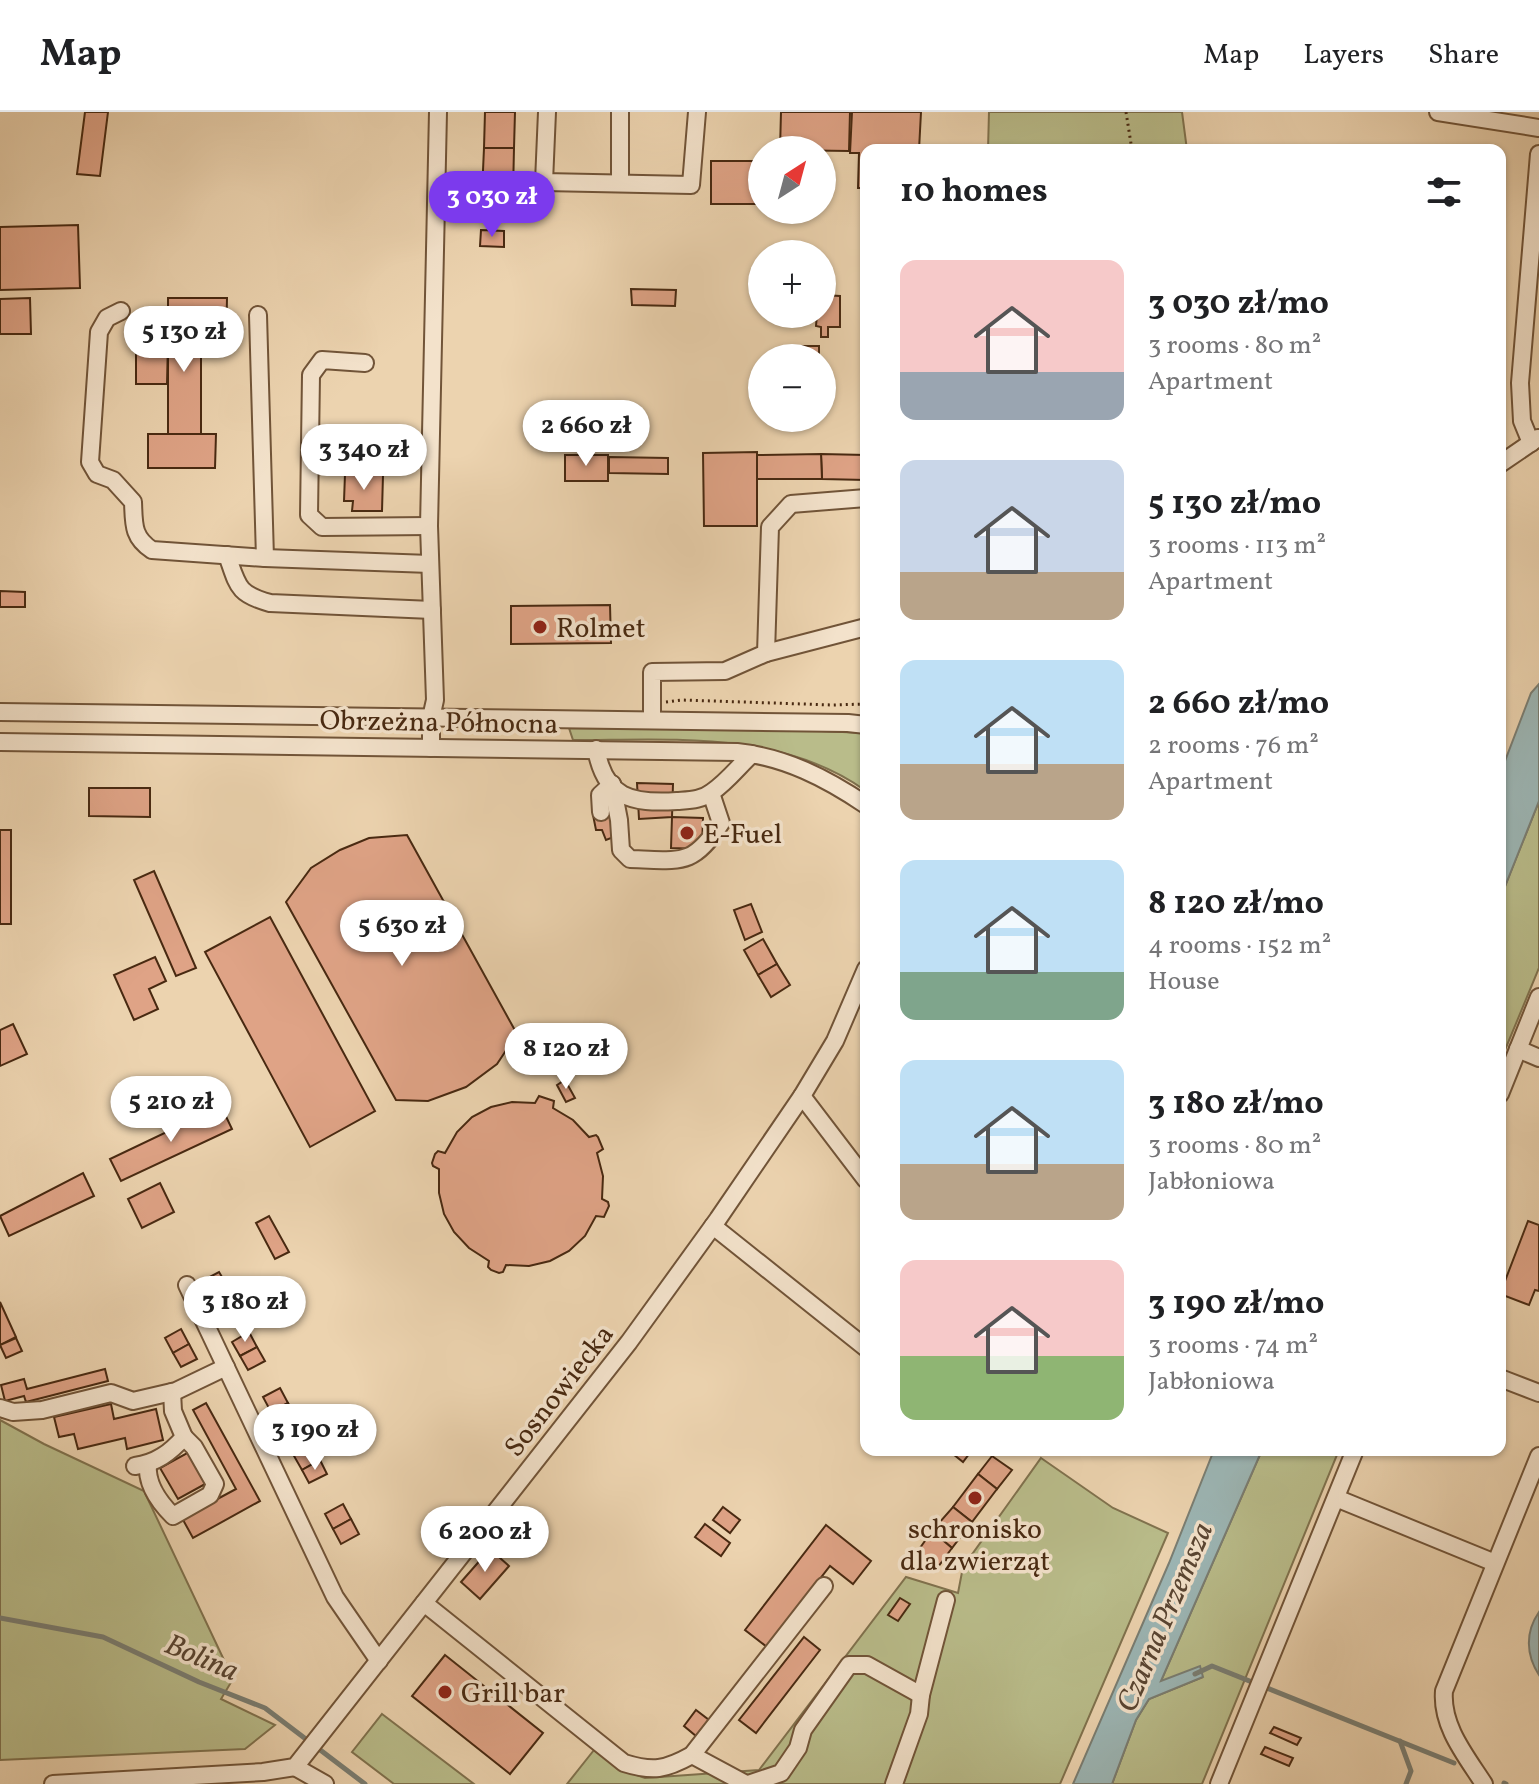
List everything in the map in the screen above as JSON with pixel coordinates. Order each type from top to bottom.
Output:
[{"type":"street","points":[[431,748],[431,718],[435,700],[429,526],[438,112]]},
{"type":"street","points":[[547,112],[544,182],[691,185],[697,112]]},
{"type":"street","points":[[620,112],[620,182]]},
{"type":"street","points":[[1438,112],[1539,128]]},
{"type":"street","points":[[1506,460],[1536,440],[1522,421],[1520,383],[1539,154]]},
{"type":"street","points":[[121,311],[107,318],[99,332],[90,462],[97,474],[113,480],[133,502],[134,532],[143,544],[152,550],[265,558],[430,564]]},
{"type":"street","points":[[258,315],[265,558]]},
{"type":"street","points":[[365,363],[322,360],[311,375],[309,515],[322,527],[429,526]]},
{"type":"street","points":[[766,653],[770,527],[791,504],[860,498]]},
{"type":"street","points":[[227,555],[237,585],[249,597],[270,603],[432,610]]},
{"type":"street","points":[[652,720],[652,672],[725,671],[766,653],[860,629]]},
{"type":"street","name":"Obrzeżna Północna","points":[[0,712],[860,724]]},
{"type":"street","name":"Obrzeżna Północna","points":[[0,742],[596,749],[752,754],[777,759],[808,771],[860,801]]},
{"type":"street","points":[[596,749],[600,772],[631,800],[648,802],[696,800],[711,793],[752,754]]},
{"type":"street","points":[[601,812],[600,795],[612,784]]},
{"type":"street","points":[[612,784],[619,820],[617,844],[630,859],[677,860],[694,857],[721,823],[711,793]]},
{"type":"street","name":"Sosnowiecka","points":[[835,1041],[860,983]]},
{"type":"street","points":[[1506,1079],[1539,997]]},
{"type":"street","name":"Sosnowiecka","points":[[299,1763],[629,1342],[713,1226],[802,1096],[835,1041],[860,1009]]},
{"type":"street","points":[[1518,1049],[1539,1058]]},
{"type":"street","points":[[802,1096],[860,1172]]},
{"type":"street","points":[[713,1226],[860,1343]]},
{"type":"street","points":[[187,1285],[335,1597],[379,1661]]},
{"type":"street","points":[[0,1408],[13,1412],[42,1410],[111,1393],[133,1401],[172,1392],[226,1367]]},
{"type":"street","points":[[1506,1380],[1539,1393]]},
{"type":"street","points":[[172,1392],[173,1411],[184,1437],[194,1447],[215,1484],[210,1495],[173,1516],[163,1506],[142,1465],[162,1457],[184,1437]]},
{"type":"street","points":[[1219,1784],[1353,1456]]},
{"type":"street","points":[[1484,1784],[1448,1723],[1443,1703],[1448,1678],[1539,1456]]},
{"type":"street","points":[[1336,1498],[1495,1563]]},
{"type":"street","points":[[424,1603],[624,1763],[641,1769],[661,1769],[692,1755],[824,1586]]},
{"type":"street","points":[[894,1784],[919,1714],[921,1695],[946,1600]]},
{"type":"street","points":[[692,1755],[747,1784],[781,1773],[798,1748],[803,1730],[849,1665],[867,1665],[921,1695]]},
{"type":"street","points":[[53,1784],[241,1778],[299,1763],[325,1784]]},
{"type":"path","points":[[1126,112],[1131,144]]},
{"type":"green space","points":[[989,112],[1182,112],[1186,144],[988,144]]},
{"type":"green space","points":[[569,728],[860,733],[860,787],[833,771],[798,757],[762,748],[687,740],[573,740]]},
{"type":"green space","points":[[1539,801],[1539,968],[1506,1048],[1506,884]]},
{"type":"green space","points":[[0,1420],[144,1491],[233,1679],[221,1699],[275,1725],[245,1749],[0,1760]]},
{"type":"green space","points":[[1259,1456],[1337,1456],[1202,1784],[1112,1784],[1136,1720],[1149,1699],[1203,1677],[1160,1683]]},
{"type":"green space","points":[[1041,1458],[1113,1508],[1168,1533],[1060,1784],[567,1784],[594,1750],[622,1770],[645,1778],[759,1770],[906,1577],[958,1593],[963,1567]]},
{"type":"green space","points":[[382,1714],[474,1784],[394,1784],[352,1752]]},
{"type":"water","points":[[1539,684],[1539,801],[1506,884],[1506,758],[1531,693]]},
{"type":"water","name":"Czarna Przemsza","points":[[1212,1456],[1259,1456],[1161,1681],[1200,1666],[1203,1677],[1149,1699],[1136,1720],[1112,1784],[1073,1784],[1169,1563]]},
{"type":"water","points":[[1539,1612],[1539,1675],[1530,1652],[1529,1635]]},
{"type":"building","points":[[85,112],[108,112],[100,176],[77,174]]},
{"type":"building","points":[[485,112],[515,112],[514,148],[484,148]]},
{"type":"building","points":[[781,112],[850,112],[849,151],[836,151],[836,136],[780,136]]},
{"type":"building","points":[[852,112],[921,112],[919,144],[860,144],[860,188],[859,153],[850,153]]},
{"type":"building","points":[[484,148],[514,148],[513,193],[482,193]]},
{"type":"building","points":[[711,161],[748,161],[748,204],[711,204]]},
{"type":"building","points":[[78,225],[80,288],[0,290],[0,227]]},
{"type":"building","points":[[481,230],[504,231],[504,247],[480,246]]},
{"type":"building","points":[[631,289],[676,290],[675,306],[632,305]]},
{"type":"building","points":[[836,296],[840,296],[840,327],[836,327]]},
{"type":"building","points":[[30,298],[31,334],[0,334],[0,299]]},
{"type":"building","points":[[168,298],[227,298],[226,345],[200,344],[201,315],[168,315]]},
{"type":"building","points":[[168,315],[201,315],[201,434],[168,434]]},
{"type":"building","points":[[821,328],[828,328],[828,337],[821,337]]},
{"type":"building","points":[[136,342],[168,342],[167,384],[136,384]]},
{"type":"building","points":[[148,434],[216,434],[215,468],[148,468]]},
{"type":"building","points":[[364,451],[388,454],[387,471],[364,472]]},
{"type":"building","points":[[757,452],[757,526],[704,526],[703,453]]},
{"type":"building","points":[[821,454],[860,455],[860,480],[822,479]]},
{"type":"building","points":[[821,454],[822,479],[757,479],[757,455]]},
{"type":"building","points":[[565,455],[608,455],[608,481],[565,481]]},
{"type":"building","points":[[609,457],[668,458],[668,474],[609,473]]},
{"type":"building","points":[[345,474],[383,475],[382,511],[352,511],[353,501],[344,501]]},
{"type":"building","points":[[0,591],[25,592],[25,607],[0,607]]},
{"type":"building","points":[[610,605],[611,643],[511,644],[511,606]]},
{"type":"building","points":[[637,783],[673,784],[672,817],[639,819]]},
{"type":"building","points":[[89,788],[150,788],[150,817],[89,816]]},
{"type":"building","points":[[611,808],[619,835],[606,840],[602,830],[596,830],[593,815]]},
{"type":"building","name":"E-Fuel","points":[[672,817],[703,818],[702,849],[671,848]]},
{"type":"building","points":[[0,830],[11,830],[11,924],[0,924]]},
{"type":"building","points":[[407,835],[517,1034],[497,1064],[466,1087],[428,1101],[396,1100],[286,902],[311,868],[340,850],[369,838]]},
{"type":"building","points":[[154,871],[196,968],[176,976],[134,880]]},
{"type":"building","points":[[751,904],[762,932],[745,940],[734,910]]},
{"type":"building","points":[[270,917],[375,1111],[310,1147],[205,952]]},
{"type":"building","points":[[763,939],[777,964],[758,975],[744,950]]},
{"type":"building","points":[[155,957],[166,981],[149,989],[158,1009],[134,1020],[114,975]]},
{"type":"building","points":[[777,964],[790,985],[771,997],[758,975]]},
{"type":"building","points":[[13,1024],[27,1054],[0,1066],[0,1030]]},
{"type":"building","points":[[565,1080],[575,1098],[566,1102],[557,1085]]},
{"type":"building","points":[[539,1096],[554,1101],[553,1108],[573,1120],[589,1137],[598,1137],[603,1149],[597,1153],[603,1176],[602,1199],[609,1206],[604,1217],[596,1216],[585,1236],[569,1251],[550,1261],[529,1266],[506,1265],[499,1273],[491,1270],[489,1261],[469,1248],[454,1232],[444,1214],[439,1193],[439,1169],[432,1163],[435,1154],[438,1151],[445,1153],[457,1132],[472,1117],[491,1107],[512,1102],[535,1103]]},
{"type":"building","points":[[221,1106],[232,1129],[121,1181],[110,1159]]},
{"type":"building","points":[[83,1173],[94,1196],[9,1236],[0,1216]]},
{"type":"building","points":[[160,1183],[174,1212],[142,1228],[128,1199]]},
{"type":"building","points":[[269,1216],[289,1252],[275,1259],[256,1223]]},
{"type":"building","points":[[1528,1221],[1539,1225],[1539,1291],[1535,1290],[1529,1305],[1506,1296],[1506,1278]]},
{"type":"building","points":[[219,1272],[228,1287],[211,1296],[202,1281]]},
{"type":"building","points":[[228,1287],[236,1303],[219,1312],[211,1296]]},
{"type":"building","points":[[0,1302],[16,1337],[0,1345]]},
{"type":"building","points":[[181,1329],[189,1344],[173,1353],[165,1338]]},
{"type":"building","points":[[249,1332],[257,1347],[240,1356],[232,1342]]},
{"type":"building","points":[[16,1338],[22,1351],[6,1358],[0,1345]]},
{"type":"building","points":[[189,1344],[197,1359],[181,1367],[173,1353]]},
{"type":"building","points":[[257,1347],[265,1361],[248,1370],[240,1356]]},
{"type":"building","points":[[105,1369],[108,1381],[26,1402],[24,1396],[5,1401],[1,1385],[24,1379],[27,1389]]},
{"type":"building","points":[[280,1388],[288,1403],[271,1412],[263,1397]]},
{"type":"building","points":[[206,1403],[260,1501],[193,1538],[182,1518],[236,1489],[193,1410]]},
{"type":"building","points":[[288,1403],[296,1418],[279,1427],[271,1412]]},
{"type":"building","points":[[111,1404],[114,1419],[156,1409],[163,1440],[127,1449],[125,1438],[78,1449],[74,1434],[59,1437],[54,1417]]},
{"type":"building","points":[[312,1446],[320,1460],[302,1470],[294,1456]]},
{"type":"building","points":[[189,1452],[207,1483],[178,1499],[160,1468]]},
{"type":"building","points":[[992,1456],[1012,1470],[997,1489],[978,1474]]},
{"type":"building","points":[[320,1460],[327,1474],[309,1483],[302,1470]]},
{"type":"building","name":"schronisko dla zwierząt","points":[[978,1474],[997,1489],[972,1522],[953,1507]]},
{"type":"building","points":[[343,1504],[351,1519],[333,1529],[325,1514]]},
{"type":"building","points":[[723,1507],[740,1520],[730,1533],[713,1520]]},
{"type":"building","points":[[953,1507],[972,1522],[952,1548],[932,1531]]},
{"type":"building","points":[[351,1519],[359,1534],[341,1544],[333,1529]]},
{"type":"building","points":[[705,1524],[730,1543],[721,1556],[695,1537]]},
{"type":"building","points":[[826,1525],[871,1561],[853,1584],[830,1566],[767,1647],[745,1630]]},
{"type":"building","points":[[932,1531],[952,1548],[935,1571],[915,1555]]},
{"type":"building","points":[[490,1549],[509,1566],[480,1599],[461,1582]]},
{"type":"building","points":[[900,1598],[910,1604],[898,1621],[888,1615]]},
{"type":"building","points":[[804,1637],[820,1650],[756,1733],[739,1720]]},
{"type":"building","points":[[445,1655],[543,1733],[510,1774],[412,1696]]},
{"type":"building","points":[[696,1710],[709,1720],[696,1736],[684,1726]]},
{"type":"building","points":[[1274,1727],[1301,1738],[1297,1745],[1270,1733]]},
{"type":"building","points":[[1265,1747],[1293,1758],[1289,1766],[1261,1754]]},
{"type":"waterway","name":"Bolina","points":[[0,1618],[103,1637],[199,1682],[265,1708],[365,1784]]},
{"type":"waterway","points":[[1195,1674],[1212,1666],[1454,1763]]},
{"type":"waterway","points":[[1400,1741],[1411,1771],[1406,1784]]},
{"type":"place","name":"Rolmet","points":[[540,627]]},
{"type":"place","name":"E-Fuel","points":[[687,833]]},
{"type":"place","name":"schronisko dla zwierząt","points":[[975,1498]]},
{"type":"place","name":"Grill bar","points":[[445,1692]]}]
